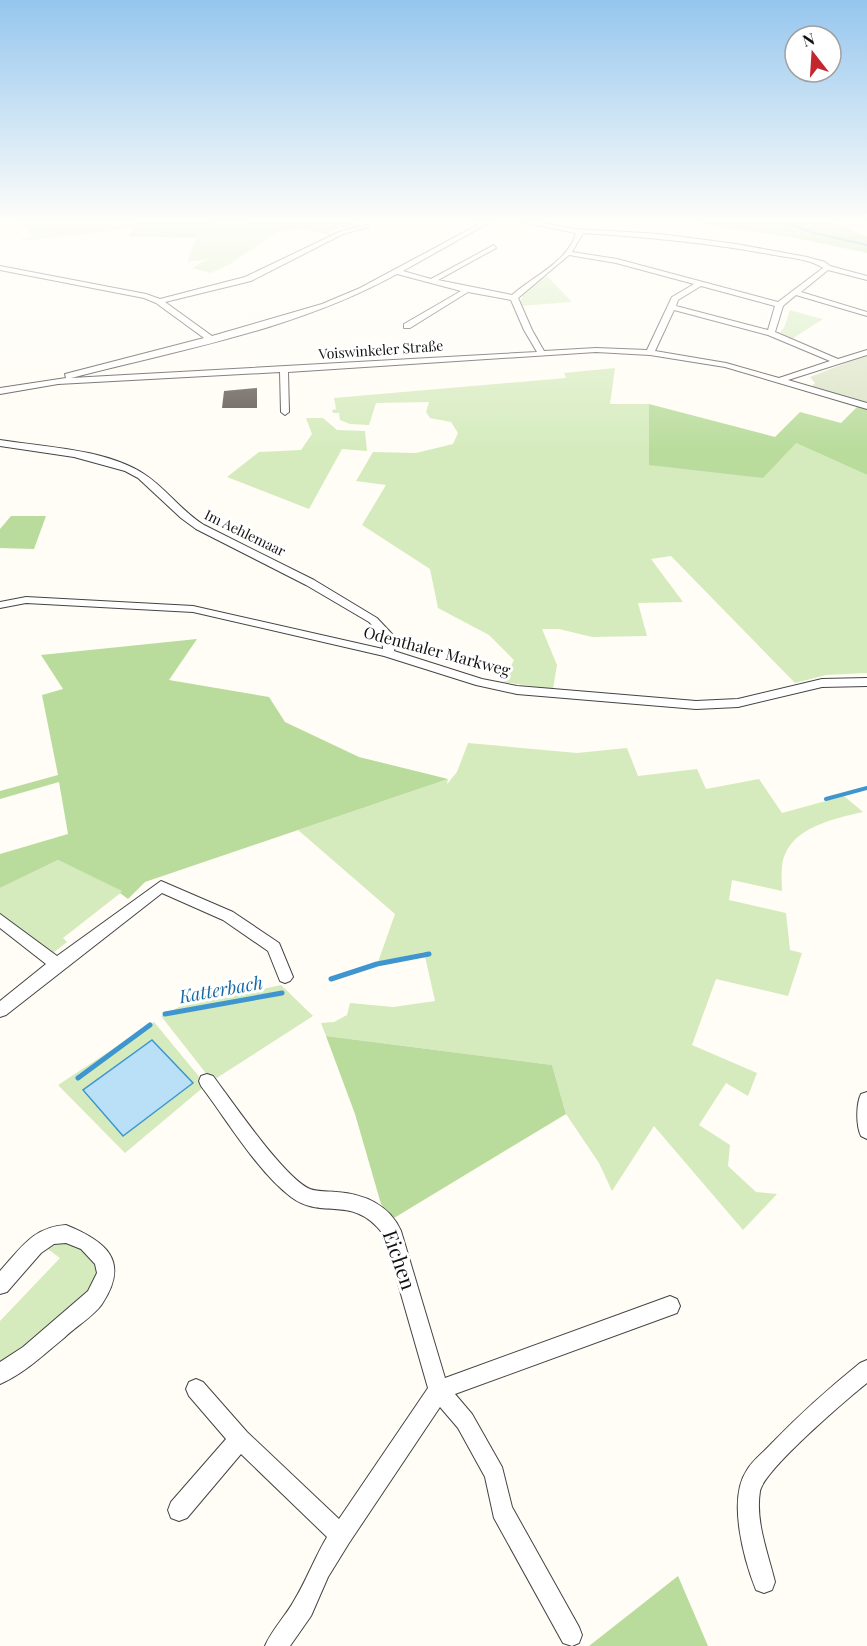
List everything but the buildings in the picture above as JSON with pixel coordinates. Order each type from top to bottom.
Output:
[{"type":"street","points":[[151,298],[159,301],[210,339]]},
{"type":"street","points":[[159,301],[172,298]]},
{"type":"street","points":[[58,381],[76,372],[309,312],[344,298]]},
{"type":"street","points":[[407,326],[454,298]]},
{"type":"street","points":[[513,298],[541,352]]},
{"type":"street","points":[[650,353],[677,298]]},
{"type":"street","points":[[752,298],[779,305]]},
{"type":"street","points":[[771,333],[779,305],[789,298]]},
{"type":"street","points":[[812,298],[867,314]]},
{"type":"street","points":[[671,307],[771,333],[836,361]]},
{"type":"street","name":"Voiswinkeler Straße","points":[[0,392],[58,381],[284,370],[596,350],[650,353],[726,365],[867,406]]},
{"type":"street","points":[[781,380],[867,352]]},
{"type":"street","points":[[284,370],[285,412]]},
{"type":"street","name":"Im Aehlemaar","points":[[0,443],[81,456],[138,475],[185,517],[200,527],[292,571],[373,620],[384,628],[391,641],[387,653]]},
{"type":"street","name":"Odenthaler Markweg","points":[[0,605],[26,600],[193,609],[387,653],[480,682],[517,690],[664,704],[738,703],[822,683],[867,682]]},
{"type":"street","points":[[0,1010],[161,886],[228,916],[274,947],[285,978]]},
{"type":"street","points":[[0,920],[57,964]]},
{"type":"street","name":"Eichen","points":[[207,1081],[285,1181],[307,1197],[347,1200],[375,1210],[385,1220],[392,1231],[439,1390],[465,1421],[495,1474],[502,1510],[571,1635]]},
{"type":"street","points":[[867,1099],[865,1116],[867,1131]]},
{"type":"street","points":[[0,1285],[35,1247],[50,1236],[66,1234],[87,1244],[103,1259],[106,1273],[95,1298],[30,1354],[0,1374]]},
{"type":"street","points":[[276,1646],[303,1608],[320,1569],[341,1535],[439,1390],[670,1306]]},
{"type":"street","points":[[764,1582],[747,1503],[751,1483],[785,1443],[817,1411],[867,1370]]},
{"type":"street","points":[[196,1389],[240,1439],[341,1535]]},
{"type":"street","points":[[179,1510],[240,1439]]},
{"type":"green space","points":[[522,298],[568,298],[572,302],[520,306]]},
{"type":"green space","points":[[790,310],[823,319],[792,339],[780,332],[784,328]]},
{"type":"green space","points":[[867,355],[867,403],[811,387],[815,383],[810,377]]},
{"type":"green space","points":[[615,368],[610,404],[649,404],[649,465],[796,443],[867,475],[867,673],[826,675],[795,683],[671,556],[651,559],[683,602],[638,603],[647,636],[592,637],[559,629],[542,629],[557,665],[553,689],[503,682],[514,660],[489,635],[438,608],[430,569],[362,525],[386,485],[356,481],[373,452],[416,453],[453,444],[458,433],[451,422],[430,418],[426,412],[429,402],[376,403],[369,425],[350,424],[340,420],[339,413],[333,413],[332,410],[336,409],[334,398],[566,378],[564,373]]},
{"type":"green space","points":[[649,404],[775,437],[800,412],[841,423],[858,406],[867,409],[867,475],[796,443],[763,478],[649,465]]},
{"type":"green space","points":[[306,418],[323,418],[337,430],[365,431],[367,451],[342,449],[309,509],[227,477],[259,452],[301,450],[312,434]]},
{"type":"green space","points":[[11,516],[46,516],[34,549],[0,548],[0,529]]},
{"type":"green space","points":[[197,639],[169,680],[269,697],[285,722],[359,757],[448,779],[145,882],[128,899],[120,893],[122,891],[58,860],[0,888],[0,854],[68,834],[59,782],[0,799],[0,791],[58,775],[42,695],[63,689],[41,655]]},
{"type":"green space","points":[[468,743],[577,753],[627,748],[638,776],[697,769],[706,789],[759,779],[782,813],[844,796],[863,812],[825,822],[801,834],[785,854],[782,867],[782,891],[732,880],[729,900],[786,913],[790,950],[802,953],[788,996],[716,979],[692,1045],[757,1073],[748,1096],[726,1083],[699,1125],[730,1145],[728,1166],[756,1192],[777,1194],[743,1230],[654,1126],[612,1191],[599,1163],[566,1114],[552,1065],[326,1036],[321,1023],[334,1022],[347,1015],[350,1003],[393,1007],[435,1001],[424,952],[378,962],[395,914],[298,830],[448,779],[447,784],[457,772]]},
{"type":"green space","points":[[58,860],[123,891],[63,938],[67,942],[53,953],[0,913],[0,888]]},
{"type":"green space","points":[[281,985],[313,1016],[212,1081],[161,1016],[179,1007]]},
{"type":"green space","points":[[154,1022],[206,1085],[125,1153],[58,1085]]},
{"type":"green space","points":[[326,1036],[552,1065],[566,1114],[394,1218],[381,1204],[355,1114]]},
{"type":"green space","points":[[63,1242],[86,1253],[94,1263],[97,1275],[88,1292],[0,1366],[0,1321],[60,1258],[45,1247]]},
{"type":"green space","points":[[678,1576],[708,1646],[589,1646]]},
{"type":"water","points":[[152,1040],[193,1083],[123,1136],[83,1090]]},
{"type":"waterway","name":"Katterbach","points":[[826,799],[867,788]]},
{"type":"waterway","name":"Katterbach","points":[[331,979],[377,964],[429,954]]},
{"type":"waterway","name":"Katterbach","points":[[165,1014],[282,993]]},
{"type":"waterway","name":"Katterbach","points":[[78,1078],[150,1025]]}]
